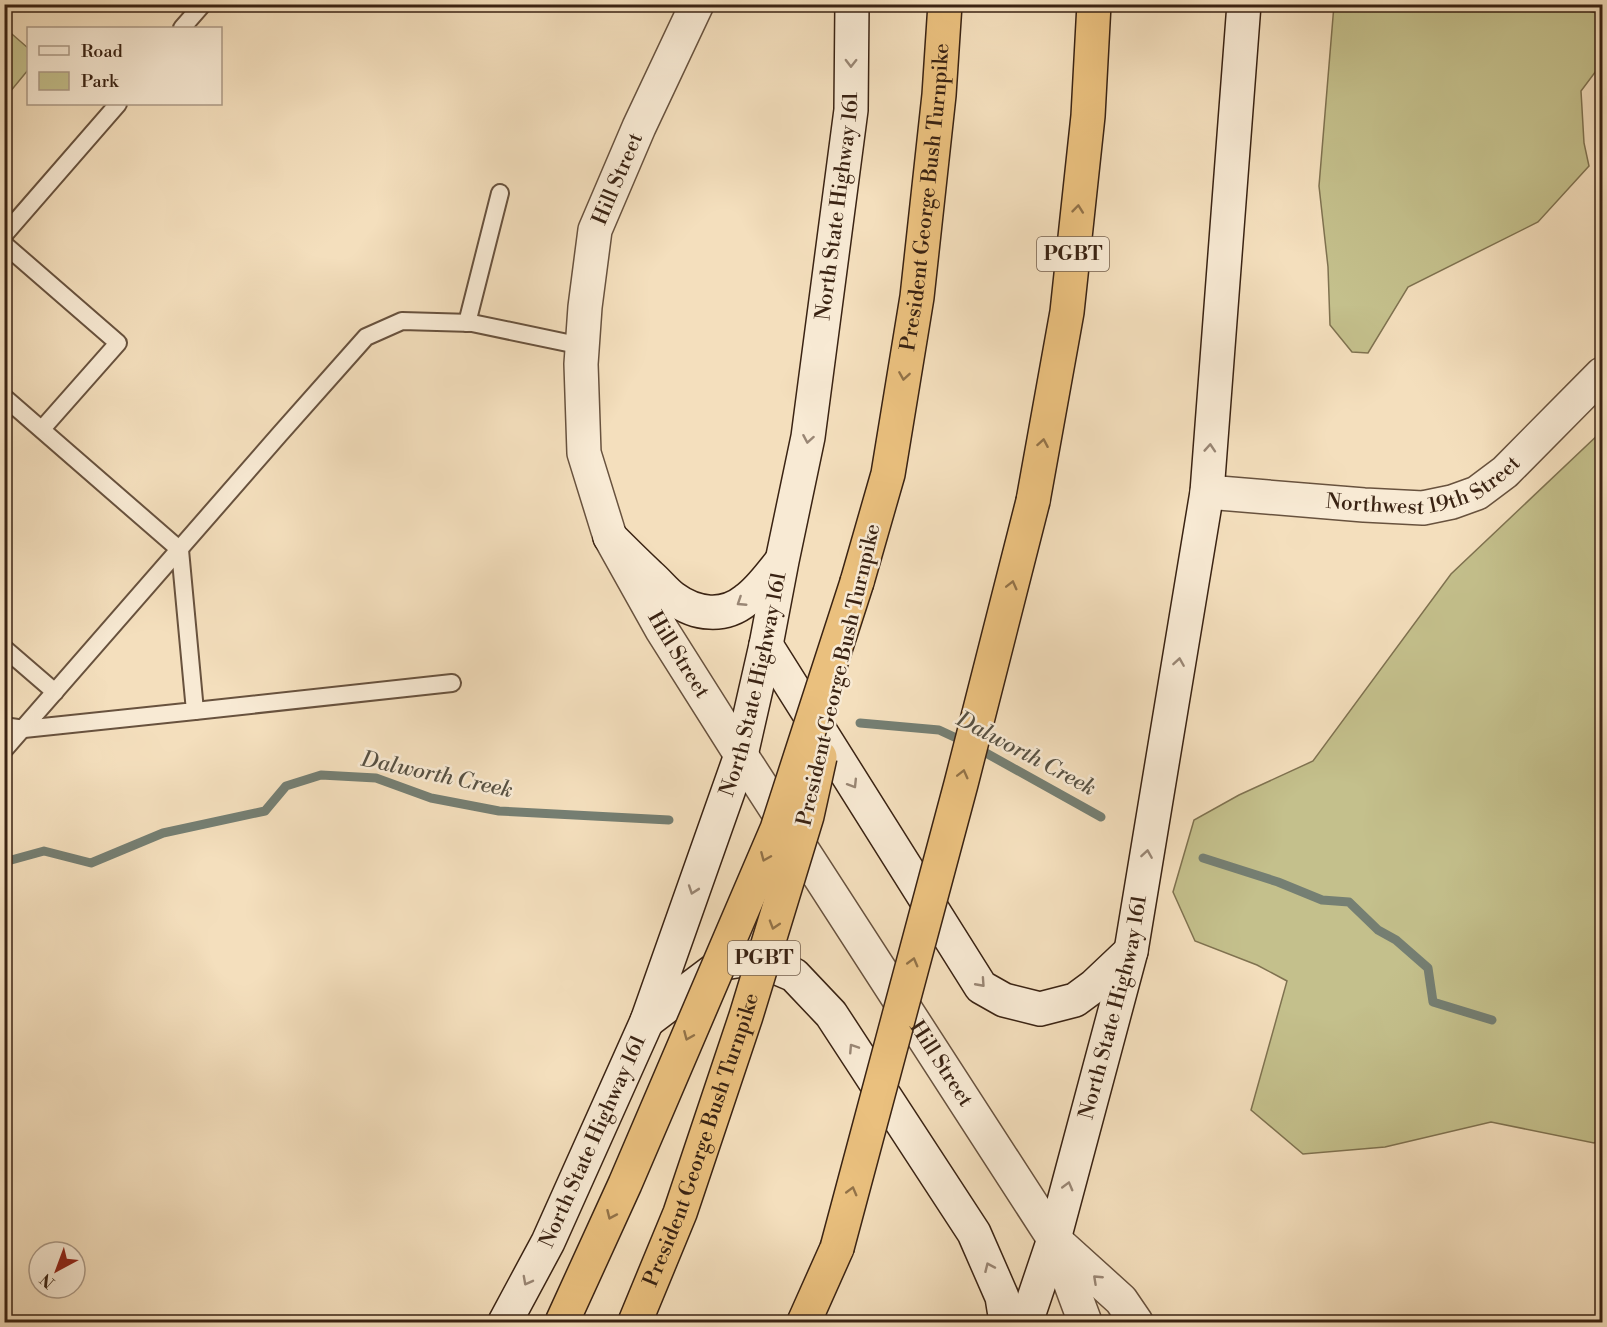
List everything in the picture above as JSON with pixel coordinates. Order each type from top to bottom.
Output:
[{"type":"highway","name":"President George Bush Turnpike","points":[[635,1323],[680,1214],[746,1016],[804,828],[857,582],[888,474],[917,297],[939,95],[945,4]]},
{"type":"highway","name":"PGBT","points":[[804,1323],[837,1248],[961,784],[1033,501],[1066,312],[1088,116],[1094,4]]},
{"type":"highway","points":[[562,1323],[625,1184],[777,830],[857,582]]},
{"type":"highway","points":[[817,1323],[837,1248]]},
{"type":"main road","name":"Hill Street","points":[[696,4],[639,127],[595,230],[585,307],[581,364],[584,453],[609,537],[662,630],[1054,1239]]},
{"type":"main road","name":"North State Highway 161","points":[[505,1323],[548,1242],[647,1021],[741,756],[808,437],[851,110],[852,4]]},
{"type":"main road","name":"North State Highway 161","points":[[1026,1323],[1054,1239],[1131,951],[1206,492],[1244,4]]},
{"type":"main road","name":"Northwest 19th Street","points":[[1206,492],[1364,506],[1423,508],[1452,502],[1477,493],[1505,472],[1602,375]]},
{"type":"main road","points":[[609,537],[674,598],[692,609],[708,612],[719,613],[745,601],[782,561]]},
{"type":"main road","points":[[766,645],[981,987],[1004,1000],[1040,1009],[1075,1000],[1094,986],[1131,951]]},
{"type":"main road","points":[[647,1021],[724,963],[754,958],[794,975],[831,1014],[974,1233],[1002,1296],[1006,1323]]},
{"type":"main road","points":[[1054,1239],[1085,1323]]},
{"type":"main road","points":[[1054,1239],[1120,1300],[1136,1323]]},
{"type":"lane","points":[[183,27],[203,4]]},
{"type":"lane","points":[[4,235],[117,105]]},
{"type":"lane","points":[[467,323],[500,193]]},
{"type":"lane","points":[[4,244],[118,343],[42,429]]},
{"type":"lane","points":[[4,750],[366,337],[402,321],[472,323],[582,346]]},
{"type":"lane","points":[[4,396],[180,550],[195,711]]},
{"type":"lane","points":[[4,648],[56,692]]},
{"type":"lane","points":[[4,726],[24,729],[452,683]]},
{"type":"green space","points":[[1558,4],[1597,13],[1602,19],[1602,63],[1581,91],[1584,143],[1589,166],[1538,222],[1408,287],[1368,353],[1352,352],[1330,325],[1328,267],[1319,186],[1334,5]]},
{"type":"green space","points":[[5,28],[27,47],[27,71],[5,98]]},
{"type":"green space","points":[[1602,431],[1602,1138],[1594,1143],[1491,1122],[1385,1147],[1303,1154],[1251,1110],[1287,981],[1257,965],[1195,941],[1173,892],[1194,820],[1239,795],[1313,761],[1451,574]]},
{"type":"waterway","name":"Dalworth Creek","points":[[860,723],[939,730],[965,742]]},
{"type":"waterway","name":"Dalworth Creek","points":[[977,748],[1101,817]]},
{"type":"waterway","name":"Dalworth Creek","points":[[4,862],[44,851],[91,863],[163,833],[265,811],[286,786],[321,775],[376,778],[431,798],[499,811],[669,820]]},
{"type":"waterway","name":"Dalworth Creek","points":[[1203,858],[1278,882],[1322,900],[1349,902],[1378,930],[1396,940],[1428,968],[1433,1002],[1492,1020]]}]
